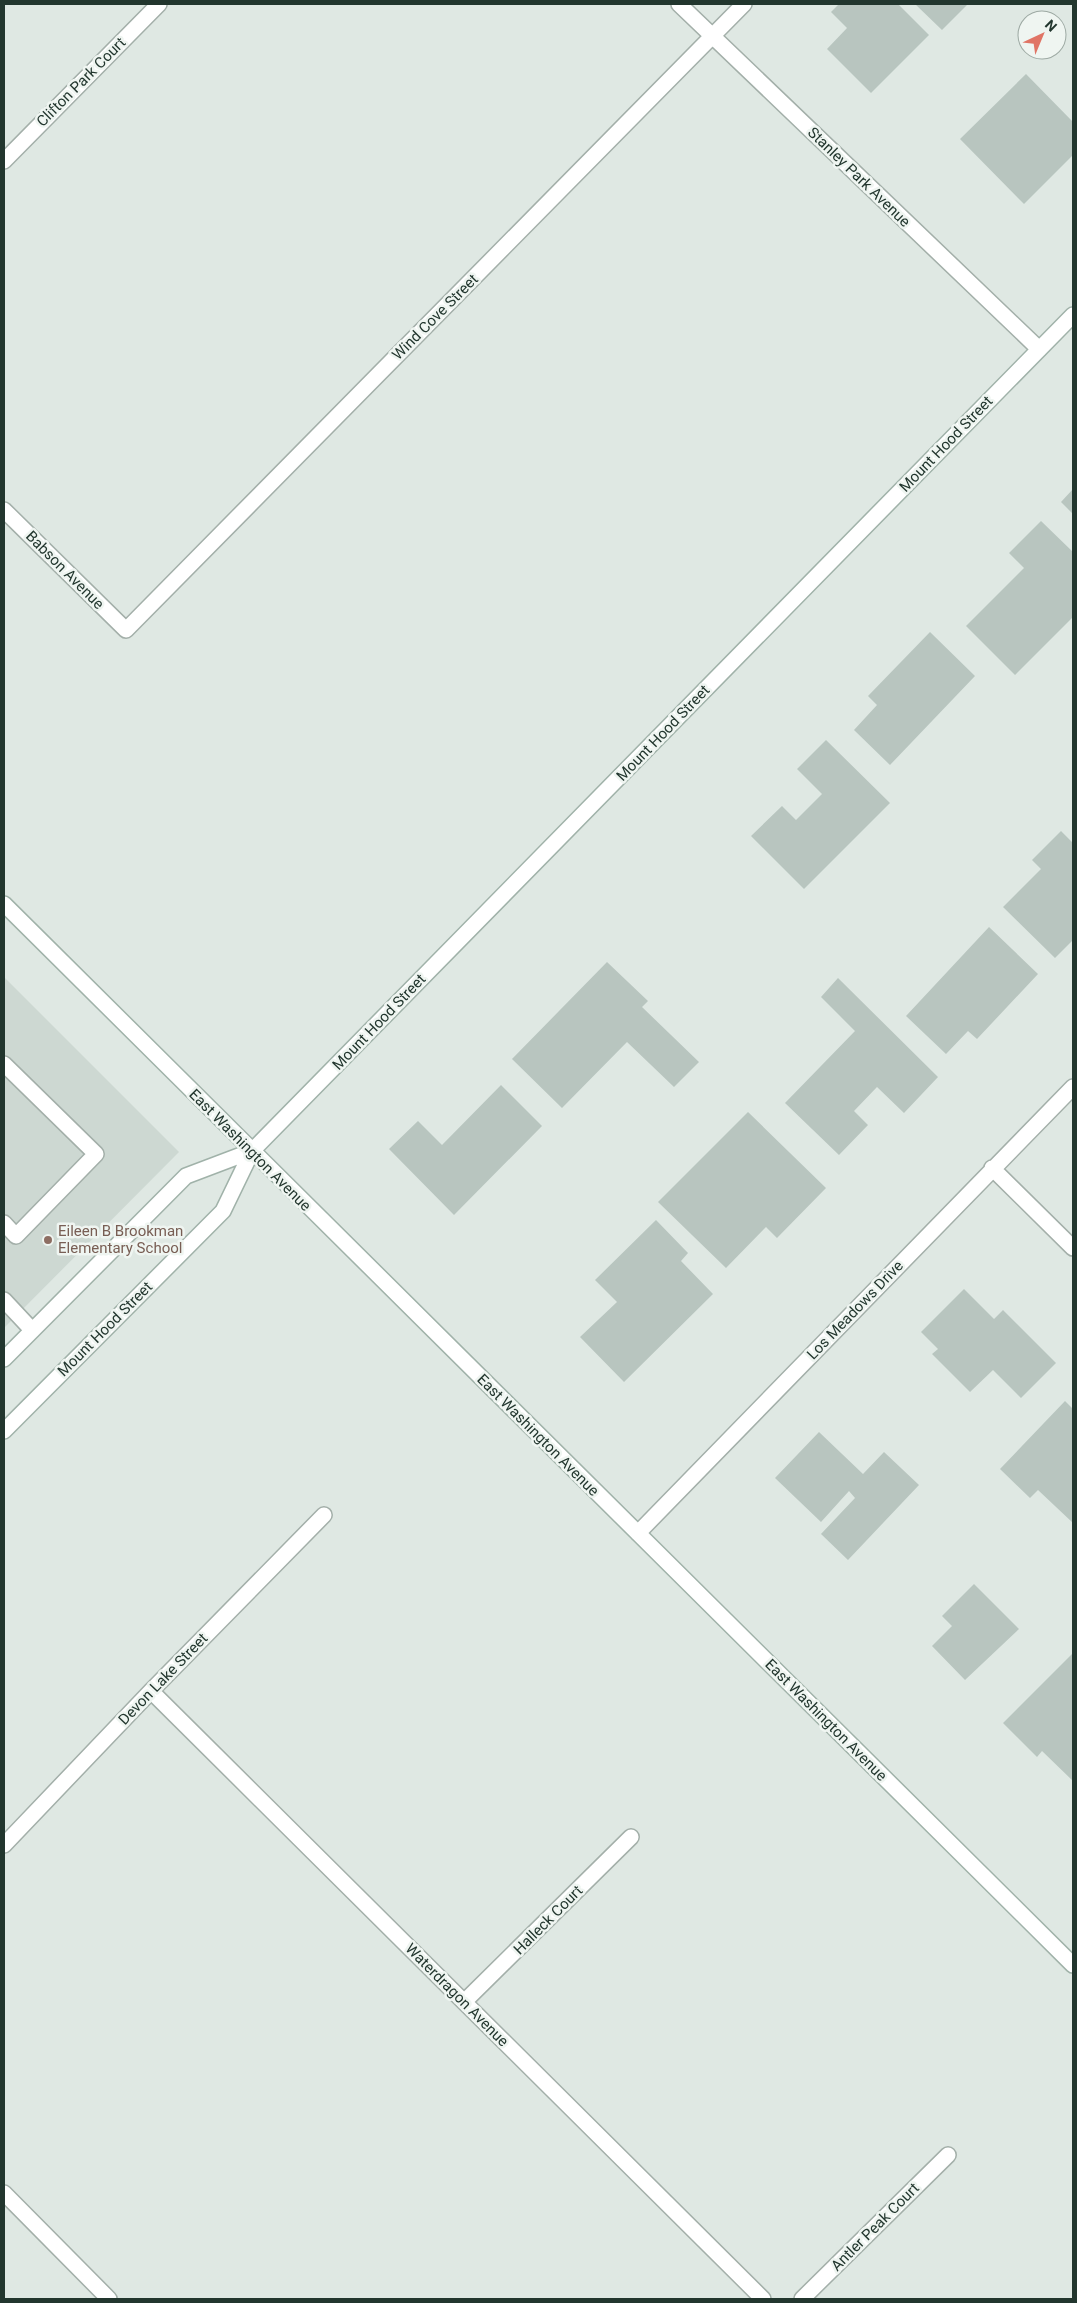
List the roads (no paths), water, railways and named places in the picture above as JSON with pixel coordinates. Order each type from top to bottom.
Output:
[{"type":"street","name":"Clifton Park Court","points":[[4,161],[159,4]]},
{"type":"street","name":"Stanley Park Avenue","points":[[679,4],[1039,349]]},
{"type":"street","name":"Wind Cove Street","points":[[126,630],[744,4]]},
{"type":"street","name":"Mount Hood Street","points":[[4,1431],[223,1212],[252,1152],[1073,314]]},
{"type":"street","name":"Babson Avenue","points":[[4,510],[126,630]]},
{"type":"street","name":"East Washington Avenue","points":[[4,904],[1073,1965]]},
{"type":"street","points":[[4,1064],[96,1154],[16,1236],[4,1223]]},
{"type":"street","name":"Los Meadows Drive","points":[[638,1534],[992,1168],[1073,1087]]},
{"type":"street","name":"Mount Hood Street","points":[[4,1359],[186,1176],[252,1152]]},
{"type":"street","points":[[992,1168],[1073,1248]]},
{"type":"street","points":[[4,1300],[32,1330]]},
{"type":"street","name":"Devon Lake Street","points":[[4,1845],[151,1691],[324,1515]]},
{"type":"street","name":"Waterdragon Avenue","points":[[151,1691],[762,2299]]},
{"type":"street","name":"Halleck Court","points":[[464,2002],[631,1837]]},
{"type":"street","name":"Antler Peak Court","points":[[802,2299],[948,2155]]},
{"type":"street","points":[[4,2193],[109,2299]]},
{"type":"place","name":"Eileen B Brookman Elementary School","points":[[48,1240]]}]
